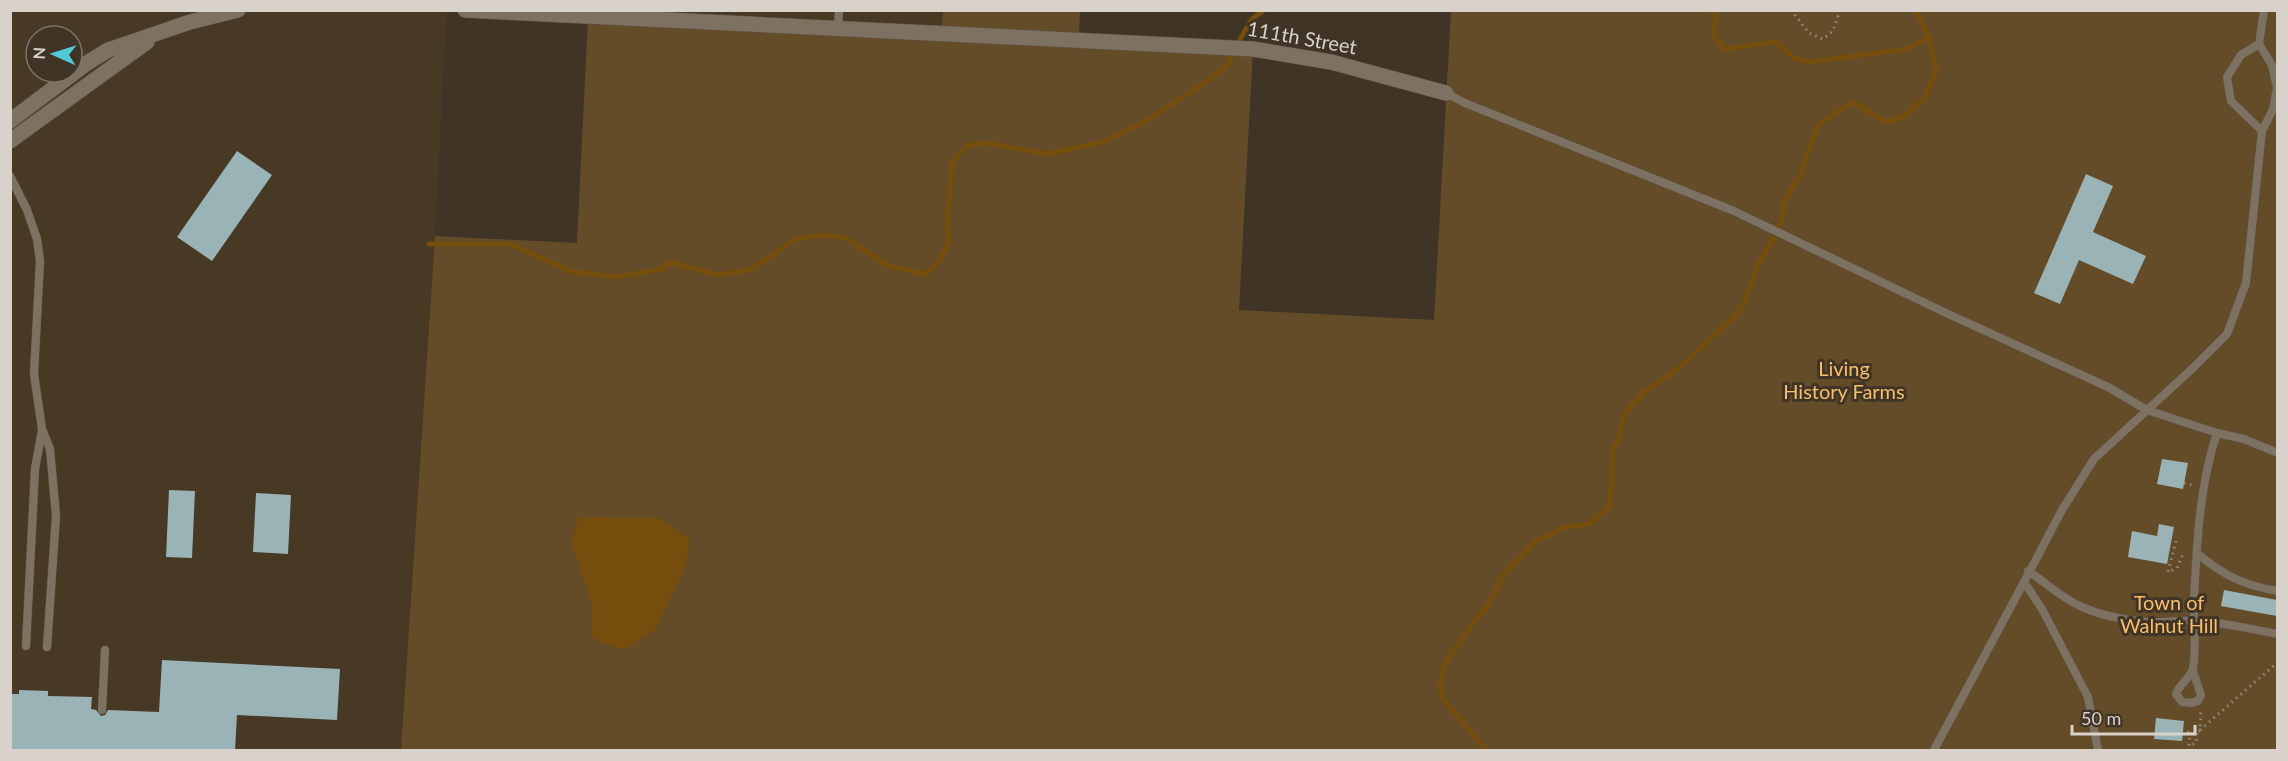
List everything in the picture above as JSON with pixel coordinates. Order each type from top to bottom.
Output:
[{"type":"street","points":[[10,121],[108,50],[190,22],[238,10]]},
{"type":"street","name":"111th Street","points":[[465,10],[1253,49],[1331,62],[1446,93]]},
{"type":"street","points":[[10,141],[159,33]]},
{"type":"lane","points":[[838,28],[839,10]]},
{"type":"lane","points":[[1934,750],[2062,510],[2094,459],[2227,334],[2246,283],[2262,131],[2273,109],[2277,88],[2272,64],[2259,44],[2264,10]]},
{"type":"lane","points":[[2259,44],[2241,55],[2227,77],[2231,101],[2262,131]]},
{"type":"lane","points":[[1446,93],[1465,103],[1734,211],[1946,313],[2108,387],[2147,410],[2217,433],[2244,439],[2277,453]]},
{"type":"lane","points":[[10,176],[27,210],[37,239],[40,261],[34,374],[42,429],[50,449],[56,516],[47,647]]},
{"type":"lane","points":[[26,646],[35,469],[42,429]]},
{"type":"lane","points":[[2193,671],[2179,686],[2176,694],[2182,702],[2198,701],[2201,695],[2193,671],[2198,554],[2202,490],[2217,433]]},
{"type":"lane","points":[[2198,554],[2224,574],[2249,585],[2277,591]]},
{"type":"lane","points":[[2028,572],[2046,582],[2058,594],[2083,608],[2123,618],[2161,622],[2194,621],[2231,624],[2277,634]]},
{"type":"lane","points":[[2024,582],[2042,609],[2088,697],[2098,750]]},
{"type":"lane","points":[[102,710],[105,650]]},
{"type":"path","points":[[1791,10],[1809,33],[1822,39],[1833,31],[1840,10]]},
{"type":"path","points":[[2174,552],[2181,554],[2176,568],[2168,572],[2176,541]]},
{"type":"path","points":[[2201,695],[2199,731],[2196,743],[2189,746],[2188,732],[2199,731],[2277,662]]},
{"type":"shaded area","points":[[10,11],[447,11],[435,236],[401,750],[11,750]]},
{"type":"shaded area","points":[[465,11],[943,11],[941,33]]},
{"type":"shaded area","points":[[579,517],[660,518],[690,539],[686,565],[655,630],[624,650],[598,641],[591,635],[592,604],[571,542]]},
{"type":"green space","points":[[1080,10],[1079,40],[1253,49],[1239,310],[1434,320],[1451,11],[2277,11],[2277,750],[401,750],[435,236],[577,243],[588,17],[941,33],[943,11]]},
{"type":"building","points":[[237,151],[272,175],[212,261],[177,237]]},
{"type":"building","points":[[2086,174],[2113,186],[2093,232],[2146,256],[2133,284],[2079,260],[2060,304],[2034,293]]},
{"type":"building","points":[[2162,459],[2188,463],[2183,489],[2157,484]]},
{"type":"building","points":[[169,490],[195,491],[192,558],[166,557]]},
{"type":"building","points":[[256,493],[291,495],[288,554],[253,552]]},
{"type":"building","points":[[2159,524],[2174,527],[2167,564],[2128,557],[2132,531],[2157,536]]},
{"type":"building","points":[[2224,590],[2277,600],[2277,616],[2221,606]]},
{"type":"building","points":[[162,660],[340,669],[337,720],[237,715],[235,750],[10,750],[10,694],[19,694],[19,690],[48,691],[48,696],[92,697],[91,709],[96,710],[101,716],[105,715],[108,710],[159,712]]},
{"type":"building","points":[[2156,718],[2184,721],[2182,741],[2154,739]]},
{"type":"waterway","points":[[1239,41],[1252,19],[1264,10]]},
{"type":"waterway","points":[[1712,10],[1716,22],[1713,35],[1725,49],[1776,42],[1794,58],[1810,62],[1907,49],[1929,37]]},
{"type":"waterway","points":[[1486,750],[1443,699],[1440,687],[1445,663],[1487,607],[1504,574],[1537,540],[1561,528],[1589,524],[1610,506],[1613,447],[1618,441],[1624,414],[1643,393],[1679,368],[1743,306],[1758,265],[1776,234],[1783,215],[1784,201],[1800,175],[1818,125],[1853,102],[1887,122],[1903,117],[1924,99],[1936,71],[1929,37],[1916,10]]},
{"type":"waterway","points":[[429,244],[510,244],[570,271],[615,277],[662,269],[674,263],[717,275],[753,268],[796,239],[826,235],[846,238],[888,266],[926,274],[939,261],[949,243],[947,224],[952,163],[966,146],[988,143],[1046,154],[1103,142],[1141,124],[1206,82],[1227,65],[1231,56]]},
{"type":"park label","name":"Living History Farms","points":[[1844,380]]},
{"type":"park label","name":"Town of Walnut Hill","points":[[2169,614]]}]
